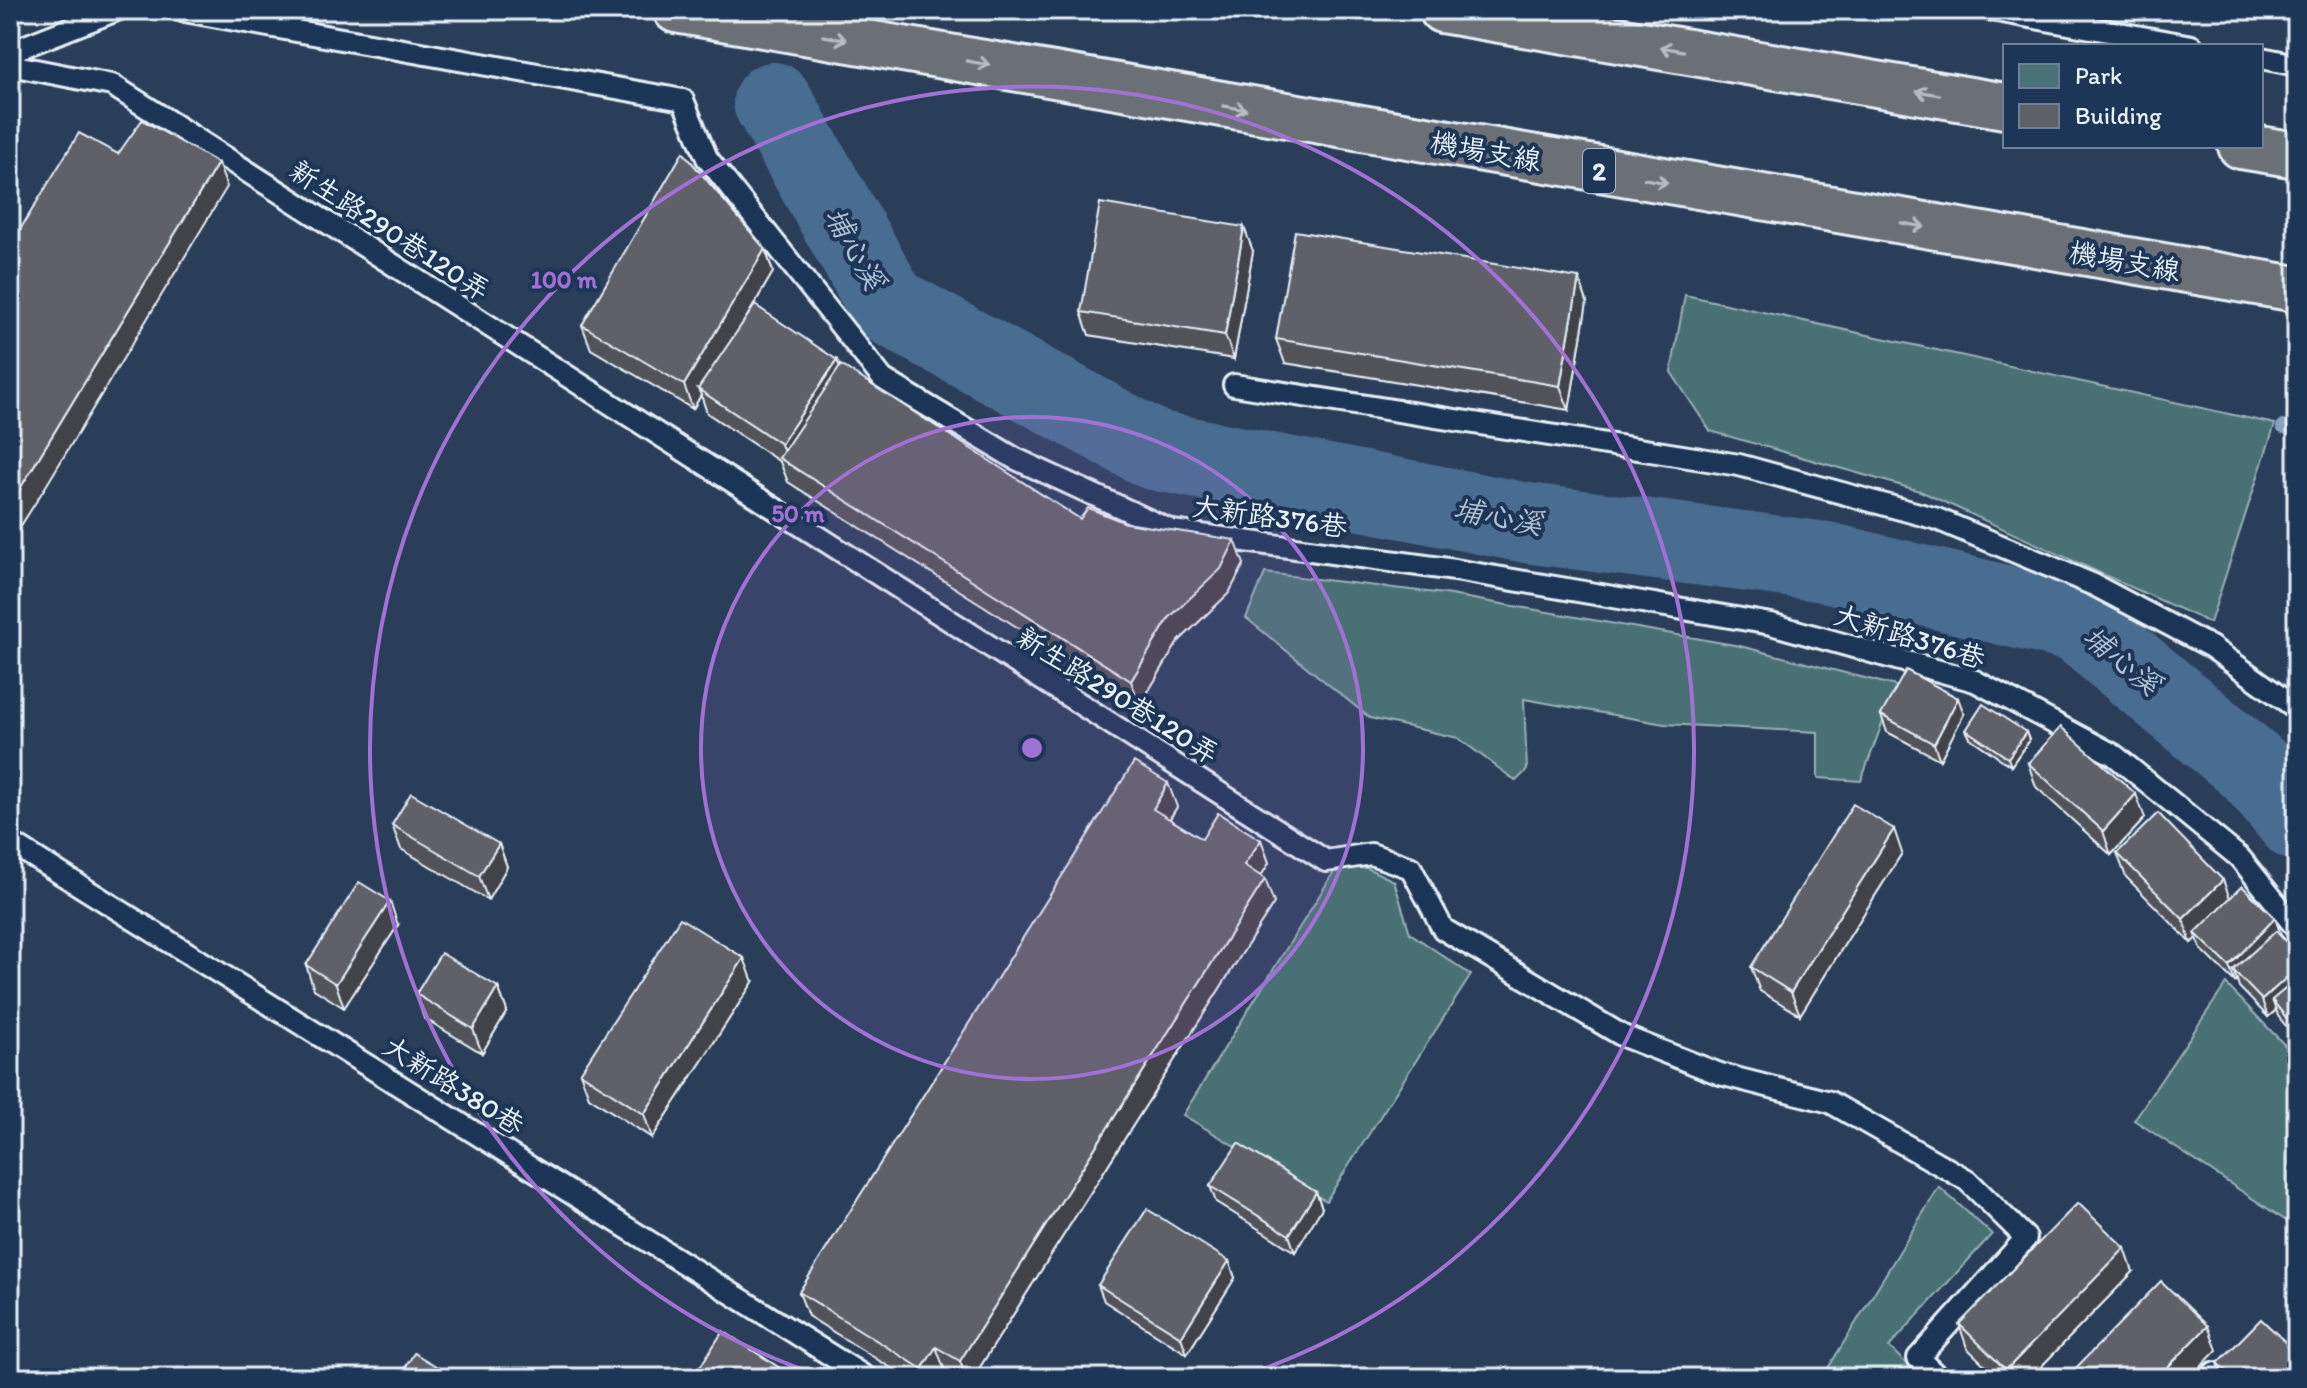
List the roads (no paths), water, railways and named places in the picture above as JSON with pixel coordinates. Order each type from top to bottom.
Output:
[{"type":"highway","name":"機場支線","points":[[676,10],[2297,289]]},
{"type":"highway","points":[[1442,10],[2003,106]]},
{"type":"highway","points":[[2253,148],[2297,155]]},
{"type":"lane","points":[[10,52],[117,10]]},
{"type":"lane","name":"大新路376巷","points":[[179,10],[683,100],[707,158],[883,379],[1014,458],[1172,531],[1455,570],[1771,624],[1975,681],[2114,755],[2240,858],[2297,929]]},
{"type":"lane","points":[[1991,10],[2181,44]]},
{"type":"lane","points":[[2263,58],[2297,65]]},
{"type":"lane","name":"新生路290巷120弄","points":[[10,65],[112,85],[1326,861],[1371,854],[1411,868],[1443,929],[1623,1036],[1720,1074],[1830,1102],[1967,1180],[2026,1238],[1918,1358],[1939,1378]]},
{"type":"lane","points":[[1234,385],[1739,465],[1937,519],[2094,585],[2211,647],[2297,709]]},
{"type":"lane","name":"大新路380巷","points":[[10,842],[867,1378]]},
{"type":"waterway","name":"埔心溪","points":[[773,102],[888,305],[1154,450],[1527,523],[1826,562],[2078,623],[2253,768],[2297,821]]},
{"type":"waterway","points":[[2283,427],[2297,430]]}]
